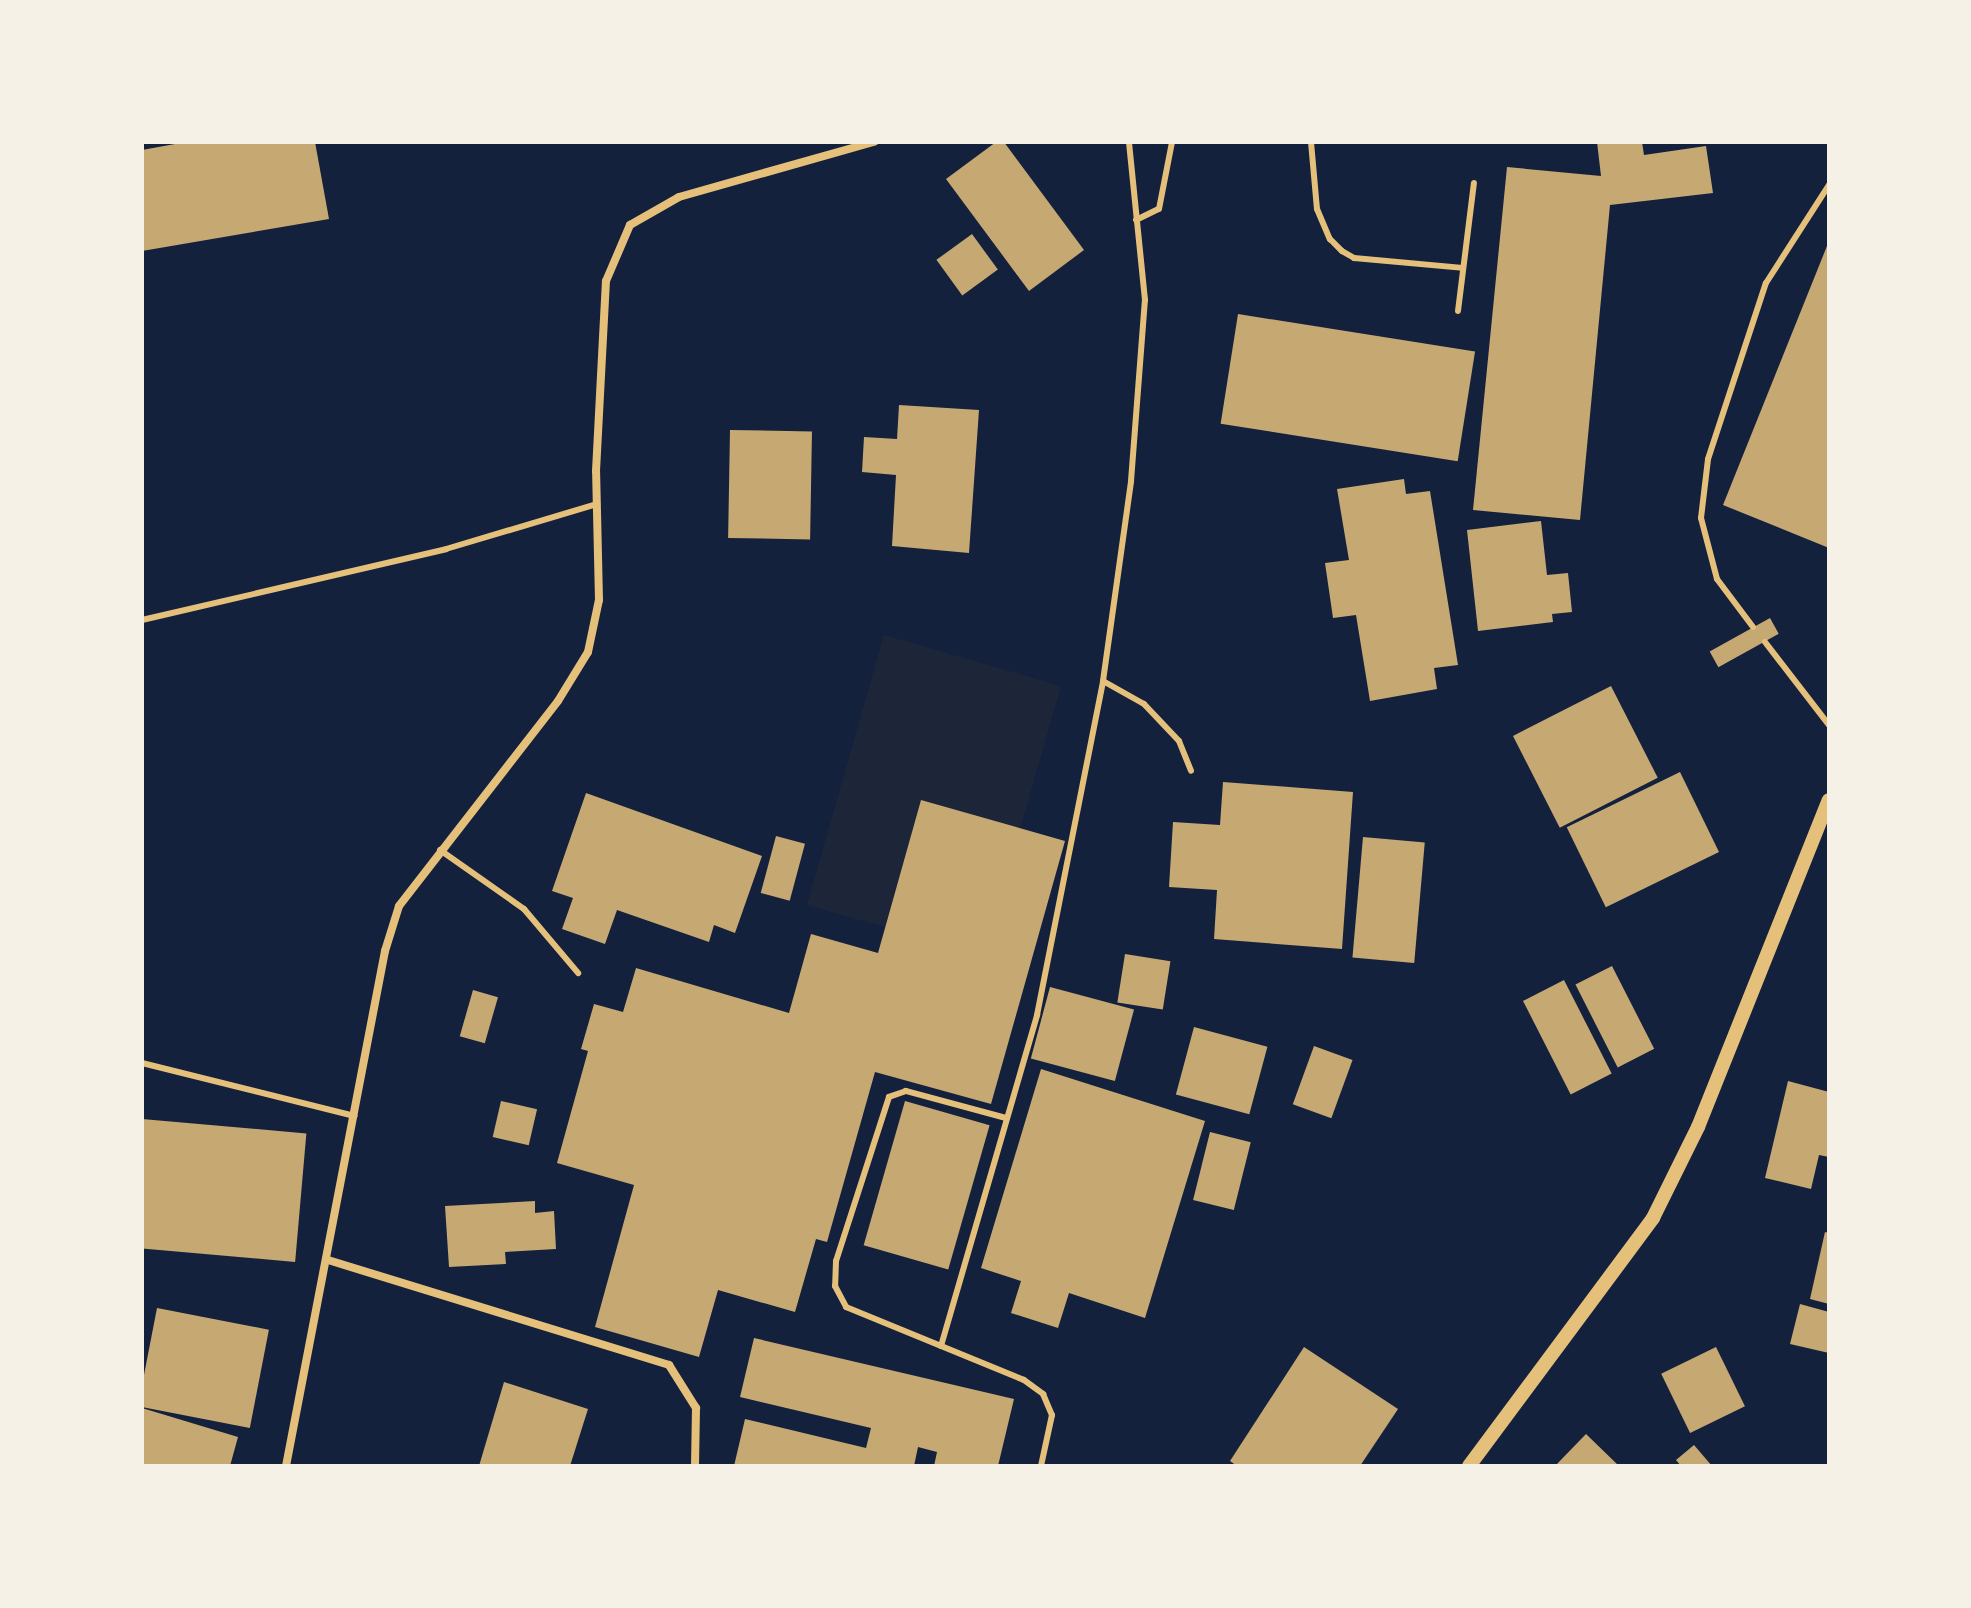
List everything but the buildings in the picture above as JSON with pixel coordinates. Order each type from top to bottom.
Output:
[{"type":"street","points":[[286,1466],[385,951],[399,906],[558,701],[588,652],[599,600],[597,504],[606,281],[630,225],[679,197],[874,142]]},
{"type":"street","points":[[1469,1466],[1653,1218],[1698,1127],[1829,800]]},
{"type":"street","points":[[328,1260],[669,1365],[696,1408],[695,1466]]},
{"type":"lane","points":[[941,1346],[1037,1015],[1103,681],[1131,481],[1145,300],[1129,142]]},
{"type":"lane","points":[[1136,220],[1159,209],[1172,142]]},
{"type":"lane","points":[[1311,142],[1317,209],[1330,239],[1342,251],[1354,258],[1463,268]]},
{"type":"lane","points":[[1458,311],[1474,183]]},
{"type":"lane","points":[[1753,627],[1717,579],[1701,518],[1708,459],[1766,283],[1829,185]]},
{"type":"lane","points":[[142,620],[446,549],[597,504]]},
{"type":"lane","points":[[1765,642],[1829,725]]},
{"type":"lane","points":[[1103,681],[1144,704],[1179,741],[1191,771]]},
{"type":"lane","points":[[440,850],[524,909],[578,973]]},
{"type":"lane","points":[[142,1063],[354,1116]]},
{"type":"lane","points":[[1006,1118],[906,1091],[889,1097],[836,1261],[835,1286],[846,1307],[1024,1380],[1043,1394],[1052,1415],[1041,1466]]},
{"type":"shaded area","points":[[884,635],[1061,686],[1020,829],[921,800],[885,927],[807,905]]}]
